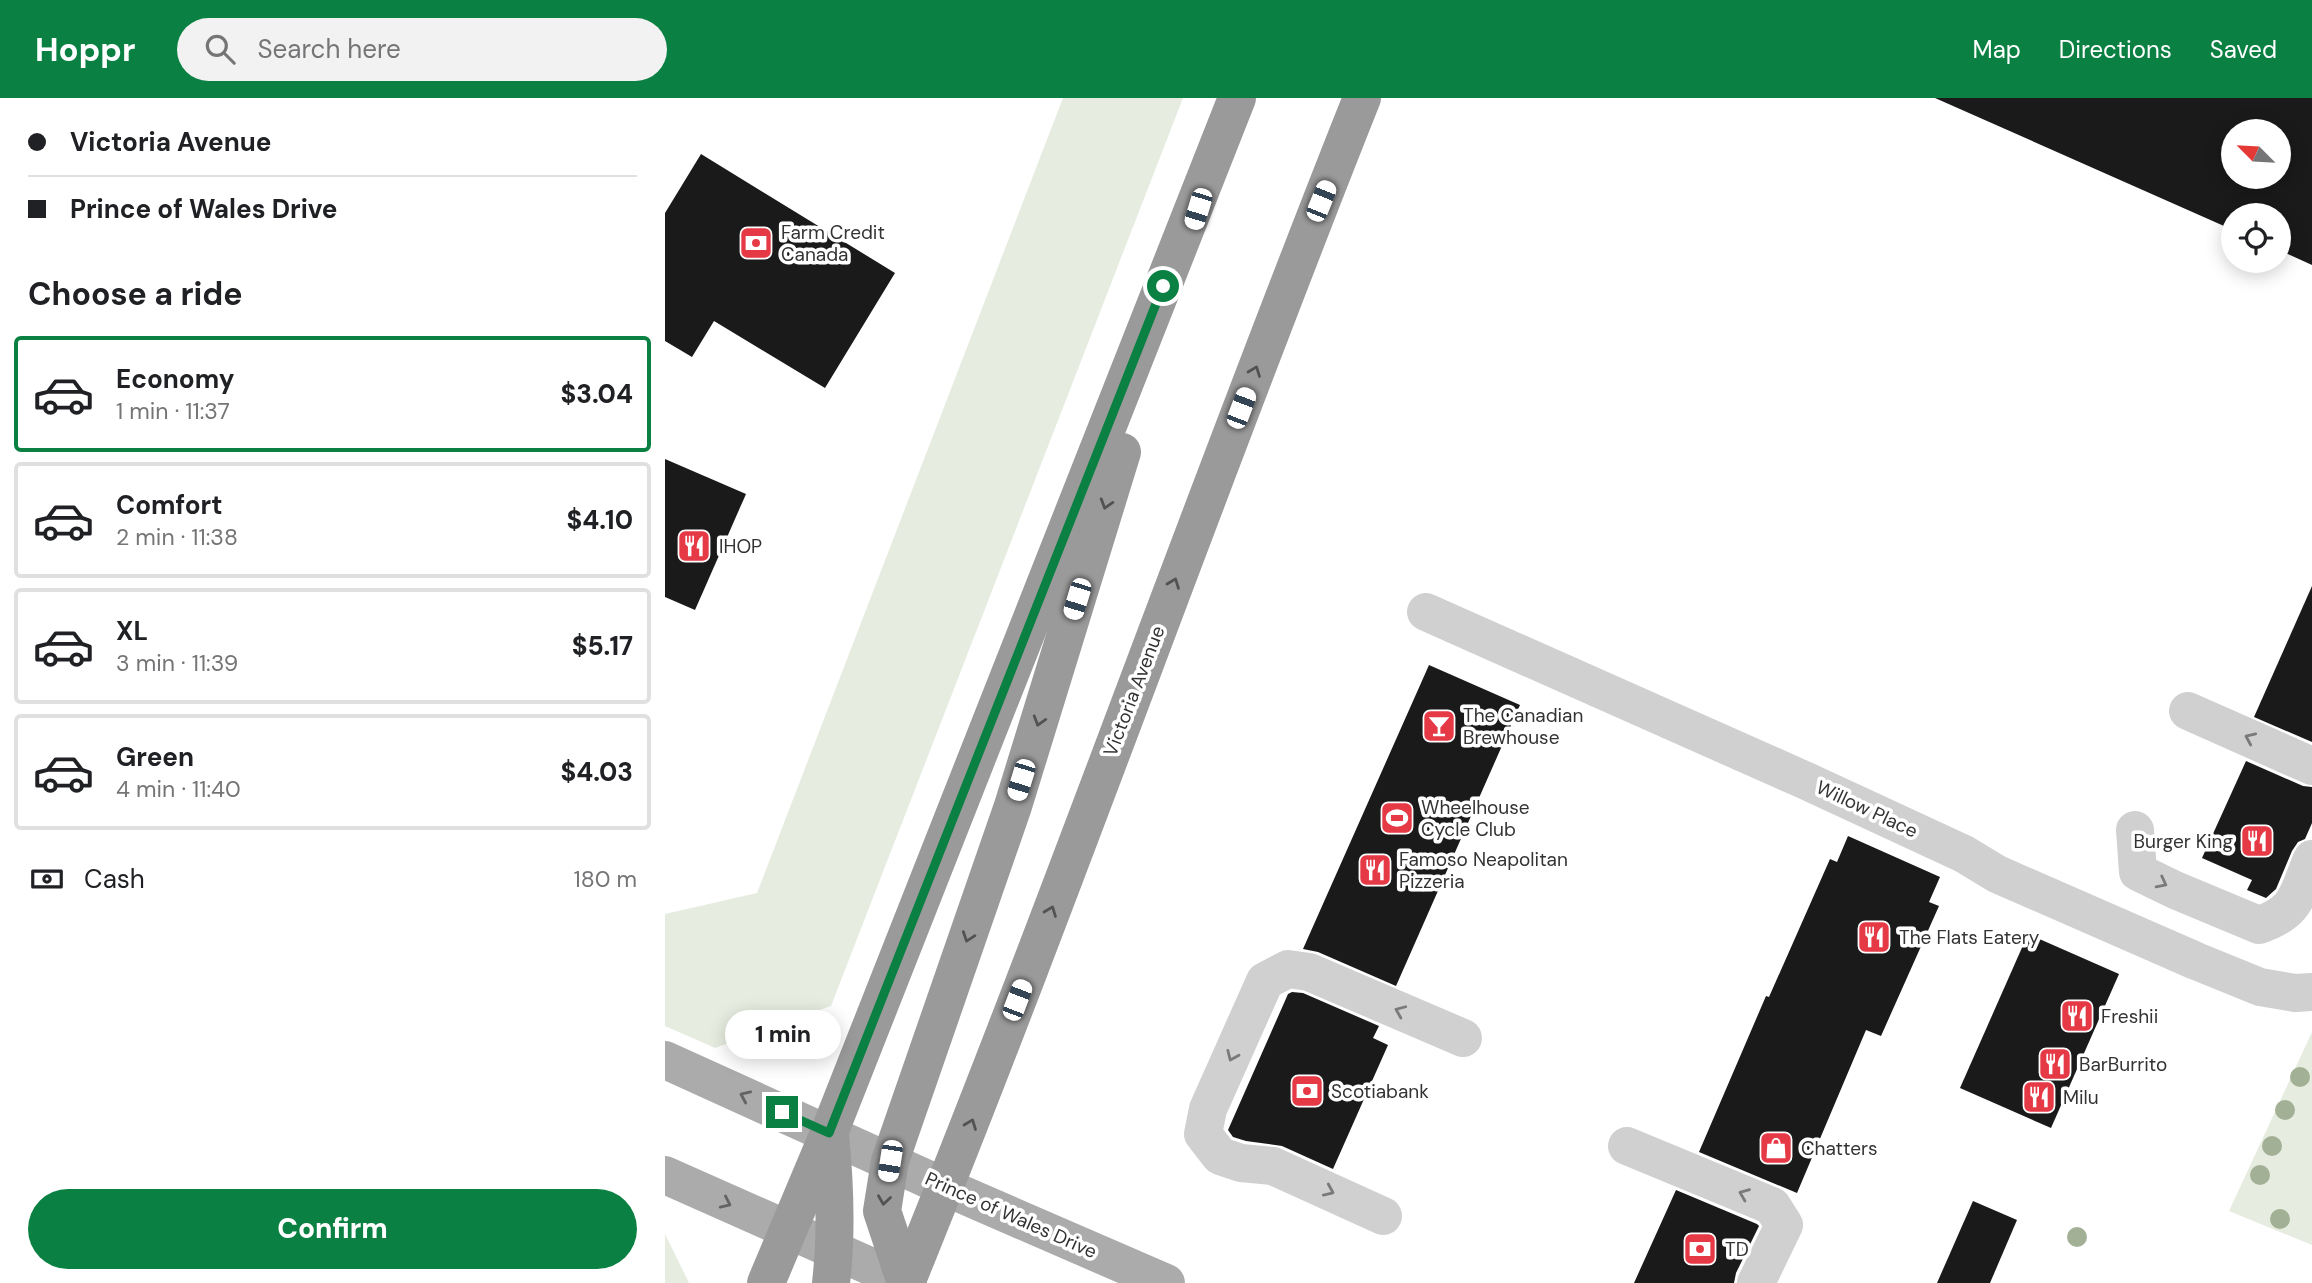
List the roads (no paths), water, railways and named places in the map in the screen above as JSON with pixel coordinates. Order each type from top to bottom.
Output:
[{"type":"highway","points":[[766,1283],[829,1133],[1237,98]]},
{"type":"highway","points":[[1280,305],[1343,98]]},
{"type":"highway","name":"Victoria Avenue","points":[[907,1283],[974,1116],[1280,305],[1362,98]]},
{"type":"highway","points":[[907,1283],[882,1211],[890,1161],[1013,806],[1214,158]]},
{"type":"highway","points":[[829,1133],[836,1187],[833,1267]]},
{"type":"main road","name":"Prince of Wales Drive","points":[[665,1060],[1165,1283]]},
{"type":"main road","points":[[665,1175],[787,1231],[833,1267],[907,1283]]},
{"type":"street","name":"Willow Place","points":[[1426,612],[1802,779],[1964,854],[1997,874],[2221,972],[2276,991],[2312,992]]},
{"type":"street","points":[[2188,711],[2312,766]]},
{"type":"street","points":[[2135,830],[2139,872],[2259,925],[2278,919],[2293,905],[2312,859]]},
{"type":"street","points":[[1383,1216],[1273,1166],[1241,1163],[1220,1156],[1203,1134],[1208,1109],[1259,994],[1265,981],[1288,969],[1309,972],[1463,1038]]},
{"type":"street","points":[[1627,1146],[1772,1206],[1784,1225],[1756,1283]]},
{"type":"place","name":"Farm Credit Canada","points":[[756,243]]},
{"type":"place","name":"IHOP","points":[[694,546]]},
{"type":"place","name":"The Canadian Brewhouse","points":[[1439,726]]},
{"type":"place","name":"Wheelhouse Cycle Club","points":[[1397,818]]},
{"type":"place","name":"Burger King","points":[[2257,841]]},
{"type":"place","name":"Famoso Neapolitan Pizzeria","points":[[1375,870]]},
{"type":"place","name":"The Flats Eatery","points":[[1874,937]]},
{"type":"place","name":"Freshii","points":[[2077,1016]]},
{"type":"place","name":"BarBurrito","points":[[2055,1064]]},
{"type":"place","name":"Scotiabank","points":[[1307,1091]]},
{"type":"place","name":"Milu","points":[[2039,1097]]},
{"type":"place","name":"Chatters","points":[[1776,1148]]},
{"type":"place","name":"TD","points":[[1700,1249]]}]
